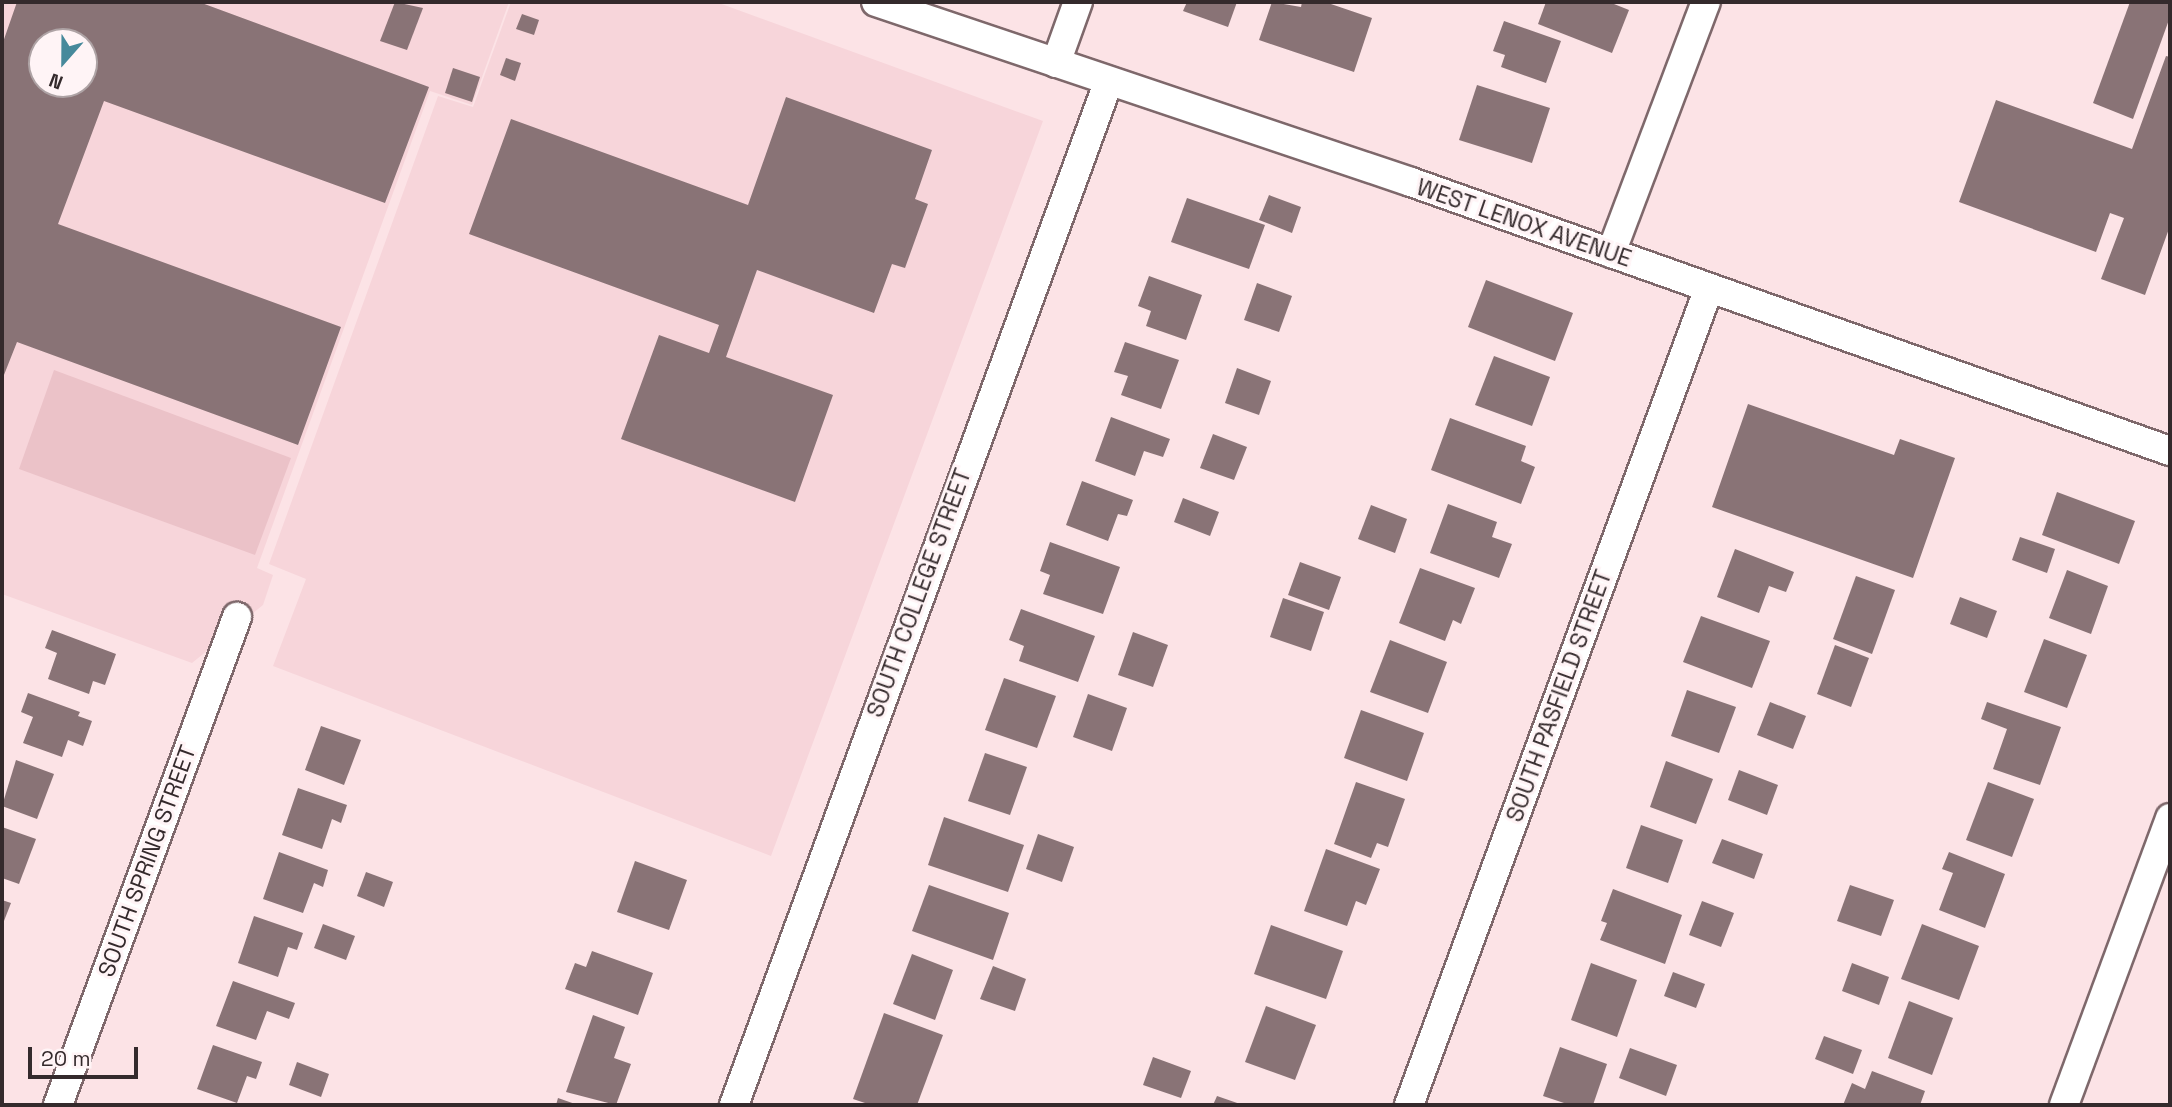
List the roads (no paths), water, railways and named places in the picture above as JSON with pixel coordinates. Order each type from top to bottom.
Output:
[{"type":"street","name":"WEST LENOX AVENUE","points":[[876,2],[1611,253],[2170,451]]},
{"type":"street","points":[[1056,63],[1078,2]]},
{"type":"street","points":[[1611,253],[1706,2]]},
{"type":"street","name":"SOUTH COLLEGE STREET","points":[[734,1105],[1108,83]]},
{"type":"street","name":"SOUTH PASFIELD STREET","points":[[1409,1105],[1709,288]]},
{"type":"street","name":"SOUTH SPRING STREET","points":[[58,1105],[237,617]]},
{"type":"street","points":[[2064,1105],[2170,818]]}]
